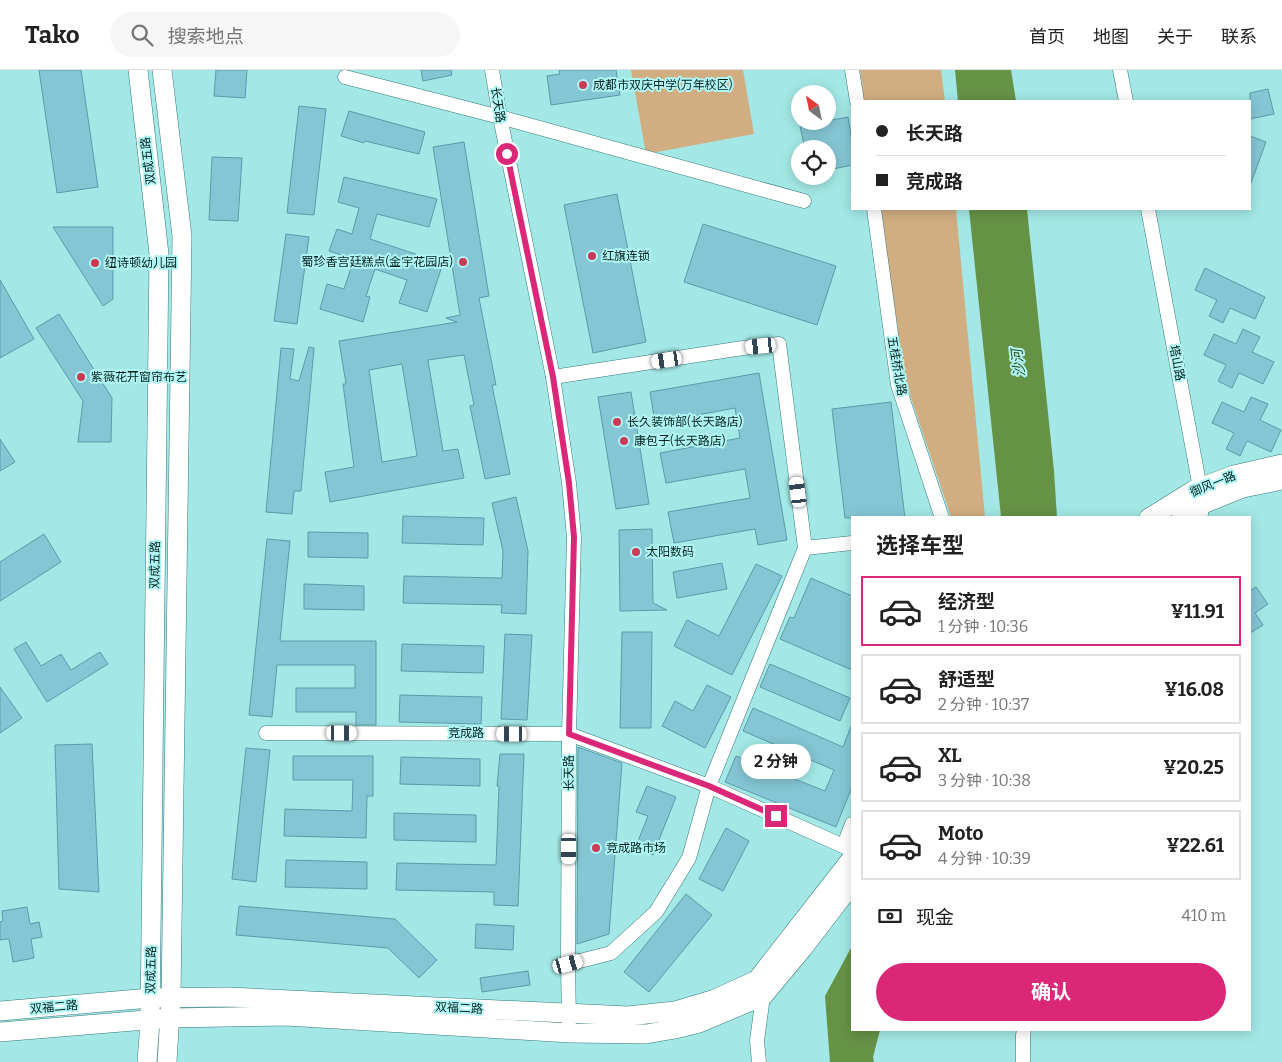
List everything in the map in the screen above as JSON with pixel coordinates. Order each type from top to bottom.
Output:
[{"type":"main road","name":"双成五路","points":[[138,70],[159,254],[150,1020],[147,1062]]},
{"type":"main road","name":"双成五路","points":[[162,70],[182,236],[171,997],[167,1062]]},
{"type":"main road","name":"御风一路","points":[[1185,516],[1234,474],[1282,464]]},
{"type":"main road","name":"御风一路","points":[[1156,516],[1243,488],[1282,480]]},
{"type":"main road","name":"双福二路","points":[[0,1011],[171,997],[237,998],[628,1016],[675,1011],[760,988],[850,851]]},
{"type":"main road","name":"双福二路","points":[[0,1032],[170,1018],[286,1016],[570,1033],[646,1034],[699,1024],[760,988],[803,948],[851,885]]},
{"type":"street","name":"长天路","points":[[492,70],[553,377],[569,483],[574,537],[569,734],[568,964],[570,1033]]},
{"type":"street","points":[[852,70],[857,100]]},
{"type":"street","points":[[1120,70],[1126,100]]},
{"type":"street","points":[[345,77],[500,117],[804,201]]},
{"type":"street","name":"五桂桥北路","points":[[874,210],[898,385],[941,516]]},
{"type":"street","name":"塔山路","points":[[1148,210],[1201,503]]},
{"type":"street","points":[[553,377],[779,344],[805,548],[709,786],[689,858],[656,912],[611,953],[568,964]]},
{"type":"street","points":[[805,548],[851,543]]},
{"type":"street","name":"竞成路","points":[[266,733],[569,734],[709,786],[850,851]]},
{"type":"street","points":[[850,851],[851,838]]},
{"type":"street","points":[[759,1062],[760,988]]},
{"type":"street","points":[[1023,1062],[1022,1035],[1024,1031]]},
{"type":"shaded area","points":[[631,70],[743,70],[754,134],[646,154]]},
{"type":"shaded area","points":[[860,70],[941,70],[945,100],[864,100]]},
{"type":"shaded area","points":[[880,210],[956,210],[985,516],[951,516],[906,383]]},
{"type":"water","points":[[955,70],[1011,70],[1016,100],[958,100]]},
{"type":"water","name":"沙河","points":[[969,210],[1027,210],[1057,516],[1001,516]]},
{"type":"water","points":[[851,948],[851,1031],[880,1031],[873,1057],[874,1062],[830,1062],[825,996]]},
{"type":"building","points":[[39,70],[81,70],[98,187],[57,193]]},
{"type":"building","points":[[216,70],[247,70],[245,98],[214,96]]},
{"type":"building","points":[[421,70],[451,70],[452,75],[423,81]]},
{"type":"building","name":"成都市双庆中学(万年校区)","points":[[559,70],[616,70],[620,95],[551,105],[547,76],[560,74]]},
{"type":"building","points":[[1268,89],[1274,114],[1251,119],[1250,93]]},
{"type":"building","points":[[299,106],[326,109],[314,215],[287,213]]},
{"type":"building","points":[[349,111],[425,132],[419,154],[365,141],[364,143],[341,136]]},
{"type":"building","points":[[848,117],[851,136],[851,165],[836,168],[836,140],[803,140],[801,130],[836,130],[836,119]]},
{"type":"building","points":[[1251,136],[1266,142],[1251,183]]},
{"type":"building","points":[[464,142],[489,296],[479,298],[496,385],[492,385],[510,474],[485,479],[470,406],[474,405],[464,355],[428,360],[443,451],[458,449],[464,478],[330,502],[325,472],[354,467],[343,384],[346,384],[339,341],[457,322],[446,318],[460,315],[433,147]],"holes":[[[402,364],[417,456],[382,462],[369,370]]]},
{"type":"building","points":[[212,157],[242,158],[238,221],[209,220]]},
{"type":"building","points":[[344,177],[437,199],[429,227],[377,214],[370,239],[443,263],[427,312],[399,303],[407,280],[375,269],[366,296],[370,297],[363,322],[320,309],[327,284],[344,289],[354,259],[329,251],[337,229],[352,234],[359,208],[338,202]]},
{"type":"building","points":[[617,194],[646,342],[593,353],[564,205]]},
{"type":"building","points":[[703,224],[836,266],[817,325],[684,282]]},
{"type":"building","name":"纽诗顿幼儿园","points":[[53,227],[113,227],[113,299],[103,306]]},
{"type":"building","points":[[286,234],[309,237],[297,324],[274,321]]},
{"type":"building","points":[[1205,268],[1265,297],[1255,319],[1230,308],[1223,323],[1209,316],[1217,300],[1195,290]]},
{"type":"building","points":[[0,280],[34,339],[0,358]]},
{"type":"building","points":[[59,314],[112,398],[111,442],[78,442],[83,401],[36,328]]},
{"type":"building","points":[[1243,329],[1260,337],[1252,352],[1274,362],[1263,384],[1239,373],[1232,388],[1218,381],[1226,365],[1204,355],[1214,334],[1236,344]]},
{"type":"building","points":[[309,347],[314,348],[301,491],[294,491],[292,514],[266,512],[281,348],[294,349],[290,379],[299,381]]},
{"type":"building","points":[[759,373],[787,540],[758,545],[755,529],[674,543],[668,512],[750,498],[745,469],[666,483],[660,453],[740,438],[735,408],[655,423],[650,392]]},
{"type":"building","points":[[631,392],[649,504],[616,509],[598,397]]},
{"type":"building","points":[[1251,397],[1268,404],[1260,420],[1281,430],[1271,452],[1247,441],[1240,456],[1226,449],[1234,433],[1212,423],[1222,402],[1244,412]]},
{"type":"building","points":[[891,402],[905,516],[851,516],[851,518],[845,518],[832,409]]},
{"type":"building","points":[[0,439],[15,462],[0,471]]},
{"type":"building","points":[[516,497],[528,551],[526,614],[501,613],[502,605],[403,603],[404,576],[502,578],[503,551],[492,503]]},
{"type":"building","points":[[403,516],[484,518],[483,545],[402,543]]},
{"type":"building","points":[[652,529],[653,603],[667,610],[620,611],[619,530]]},
{"type":"building","points":[[308,532],[368,533],[368,558],[308,557]]},
{"type":"building","points":[[44,534],[61,562],[0,601],[0,562]]},
{"type":"building","points":[[267,539],[290,541],[280,641],[376,641],[376,725],[356,725],[356,712],[296,712],[296,688],[355,688],[355,665],[277,665],[272,717],[249,715]]},
{"type":"building","points":[[722,563],[727,589],[677,598],[673,572]]},
{"type":"building","points":[[756,564],[782,576],[732,675],[674,646],[687,620],[719,636]]},
{"type":"building","points":[[811,578],[851,596],[851,670],[780,639],[790,617],[794,618]]},
{"type":"building","points":[[304,584],[364,586],[364,610],[304,609]]},
{"type":"building","points":[[1256,587],[1268,604],[1255,613],[1263,625],[1251,632],[1251,590]]},
{"type":"building","points":[[622,632],[652,632],[651,728],[620,728]]},
{"type":"building","points":[[505,634],[532,635],[527,720],[501,719]]},
{"type":"building","points":[[26,642],[41,666],[61,654],[71,670],[100,652],[108,664],[47,702],[14,649]]},
{"type":"building","points":[[402,644],[484,646],[483,673],[401,671]]},
{"type":"building","points":[[770,664],[850,698],[840,721],[760,687]]},
{"type":"building","points":[[707,685],[731,697],[705,748],[662,726],[675,701],[693,711]]},
{"type":"building","points":[[0,687],[22,718],[0,733]]},
{"type":"building","points":[[400,695],[482,697],[481,724],[399,722]]},
{"type":"building","points":[[753,708],[843,747],[851,727],[851,790],[836,827],[725,782],[736,756],[825,791],[834,770],[743,731]]},
{"type":"building","points":[[92,744],[99,892],[59,889],[55,745]]},
{"type":"building","name":"竞成路市场","points":[[578,747],[622,763],[609,934],[577,944]]},
{"type":"building","points":[[246,748],[270,750],[256,882],[232,879]]},
{"type":"building","points":[[500,754],[524,754],[518,906],[494,905],[494,892],[396,890],[397,863],[496,865],[499,786],[497,786]]},
{"type":"building","points":[[293,756],[373,756],[373,796],[367,796],[366,838],[284,836],[285,809],[352,811],[353,780],[293,780]]},
{"type":"building","points":[[401,757],[480,759],[480,786],[400,784]]},
{"type":"building","points":[[647,786],[676,797],[653,855],[636,846],[648,816],[636,812]]},
{"type":"building","points":[[394,813],[476,815],[476,842],[394,840]]},
{"type":"building","points":[[726,828],[749,841],[723,891],[699,879]]},
{"type":"building","points":[[286,860],[367,862],[367,889],[285,887]]},
{"type":"building","points":[[686,894],[712,915],[649,992],[624,972]]},
{"type":"building","points":[[239,906],[395,919],[437,960],[419,978],[388,948],[236,935]]},
{"type":"building","points":[[27,907],[30,924],[39,922],[42,937],[31,939],[34,958],[13,962],[9,939],[0,940],[0,922],[3,921],[2,911]]},
{"type":"building","points":[[476,924],[514,926],[513,950],[475,948]]},
{"type":"building","points":[[528,971],[530,985],[482,992],[480,978]]},
{"type":"place","name":"成都市双庆中学(万年校区)","points":[[583,85]]},
{"type":"place","name":"红旗连锁","points":[[592,256]]},
{"type":"place","name":"蜀珍香宫廷糕点(金宇花园店)","points":[[463,262]]},
{"type":"place","name":"纽诗顿幼儿园","points":[[95,263]]},
{"type":"place","name":"紫薇花开窗帘布艺","points":[[81,377]]},
{"type":"place","name":"长久装饰部(长天路店)","points":[[617,422]]},
{"type":"place","name":"康包子(长天路店)","points":[[624,441]]},
{"type":"place","name":"太阳数码","points":[[636,552]]},
{"type":"place","name":"竞成路市场","points":[[596,848]]},
{"type":"route","points":[[507,154],[553,377],[569,483],[574,537],[569,734],[709,786],[776,816]]}]
